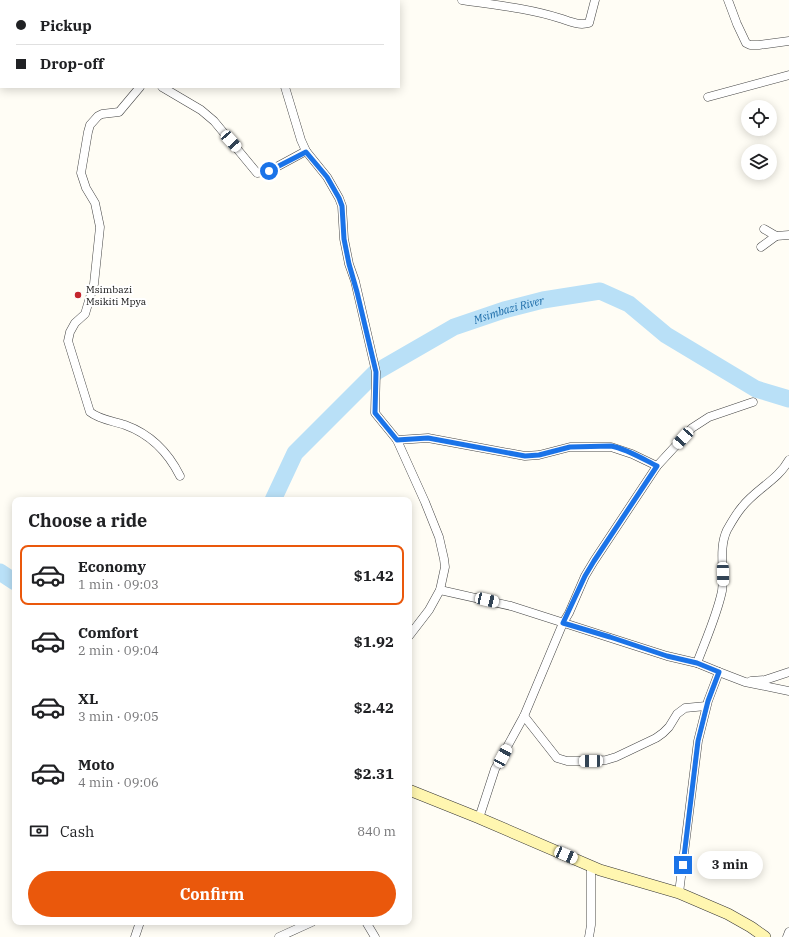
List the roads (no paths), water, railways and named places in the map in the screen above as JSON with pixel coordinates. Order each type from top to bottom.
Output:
[{"type":"street","points":[[462,0],[541,12],[582,25],[588,23],[595,0]]},
{"type":"street","points":[[728,0],[746,43],[750,45],[759,45],[789,41]]},
{"type":"street","points":[[708,98],[789,75]]},
{"type":"street","points":[[139,88],[120,112],[102,114],[98,116],[90,125],[88,132],[81,173],[86,188],[95,203],[100,227],[100,235],[96,272],[85,314],[75,323],[70,332],[68,341],[90,412],[101,418],[126,425],[142,432],[155,442],[174,464],[180,476]]},
{"type":"street","points":[[164,88],[201,110],[214,121],[257,173],[269,171],[306,152]]},
{"type":"street","points":[[285,88],[306,152],[327,177],[340,202],[349,264],[376,372],[375,413],[397,440],[439,537],[444,563],[440,590],[429,610],[412,632]]},
{"type":"street","points":[[764,229],[776,236]]},
{"type":"street","points":[[761,247],[776,236],[789,235]]},
{"type":"street","points":[[479,818],[495,769],[524,716],[563,623],[585,576],[594,561],[657,466],[692,428],[709,417],[753,402]]},
{"type":"street","points":[[397,440],[428,438],[525,456],[539,455],[570,447],[611,446],[617,447],[657,466]]},
{"type":"street","points":[[697,663],[722,592],[723,544],[727,532],[742,507],[778,475],[789,460]]},
{"type":"street","points":[[440,590],[511,606],[667,656],[697,663],[745,682],[789,691]]},
{"type":"street","points":[[679,893],[698,741],[706,706],[719,672]]},
{"type":"street","points":[[745,682],[765,680],[789,672]]},
{"type":"street","points":[[524,716],[557,758],[567,761],[591,761],[606,760],[656,738],[669,727],[677,714],[685,708],[706,706]]},
{"type":"street","points":[[412,793],[479,818],[591,866],[645,884],[679,893],[728,914],[765,937]]},
{"type":"street","points":[[589,937],[591,925],[591,866]]},
{"type":"street","points":[[135,937],[139,925]]},
{"type":"street","points":[[279,937],[305,925]]},
{"type":"street","points":[[368,925],[375,937]]},
{"type":"street","points":[[787,937],[789,932]]},
{"type":"waterway","name":"Msimbazi River","points":[[274,497],[295,453],[376,372],[454,327],[504,310],[543,300],[600,291],[629,304],[666,335],[756,389],[789,399]]},
{"type":"waterway","name":"Msimbazi River","points":[[0,572],[12,580]]},
{"type":"place","name":"Msimbazi Msikiti Mpya","points":[[78,295]]}]
